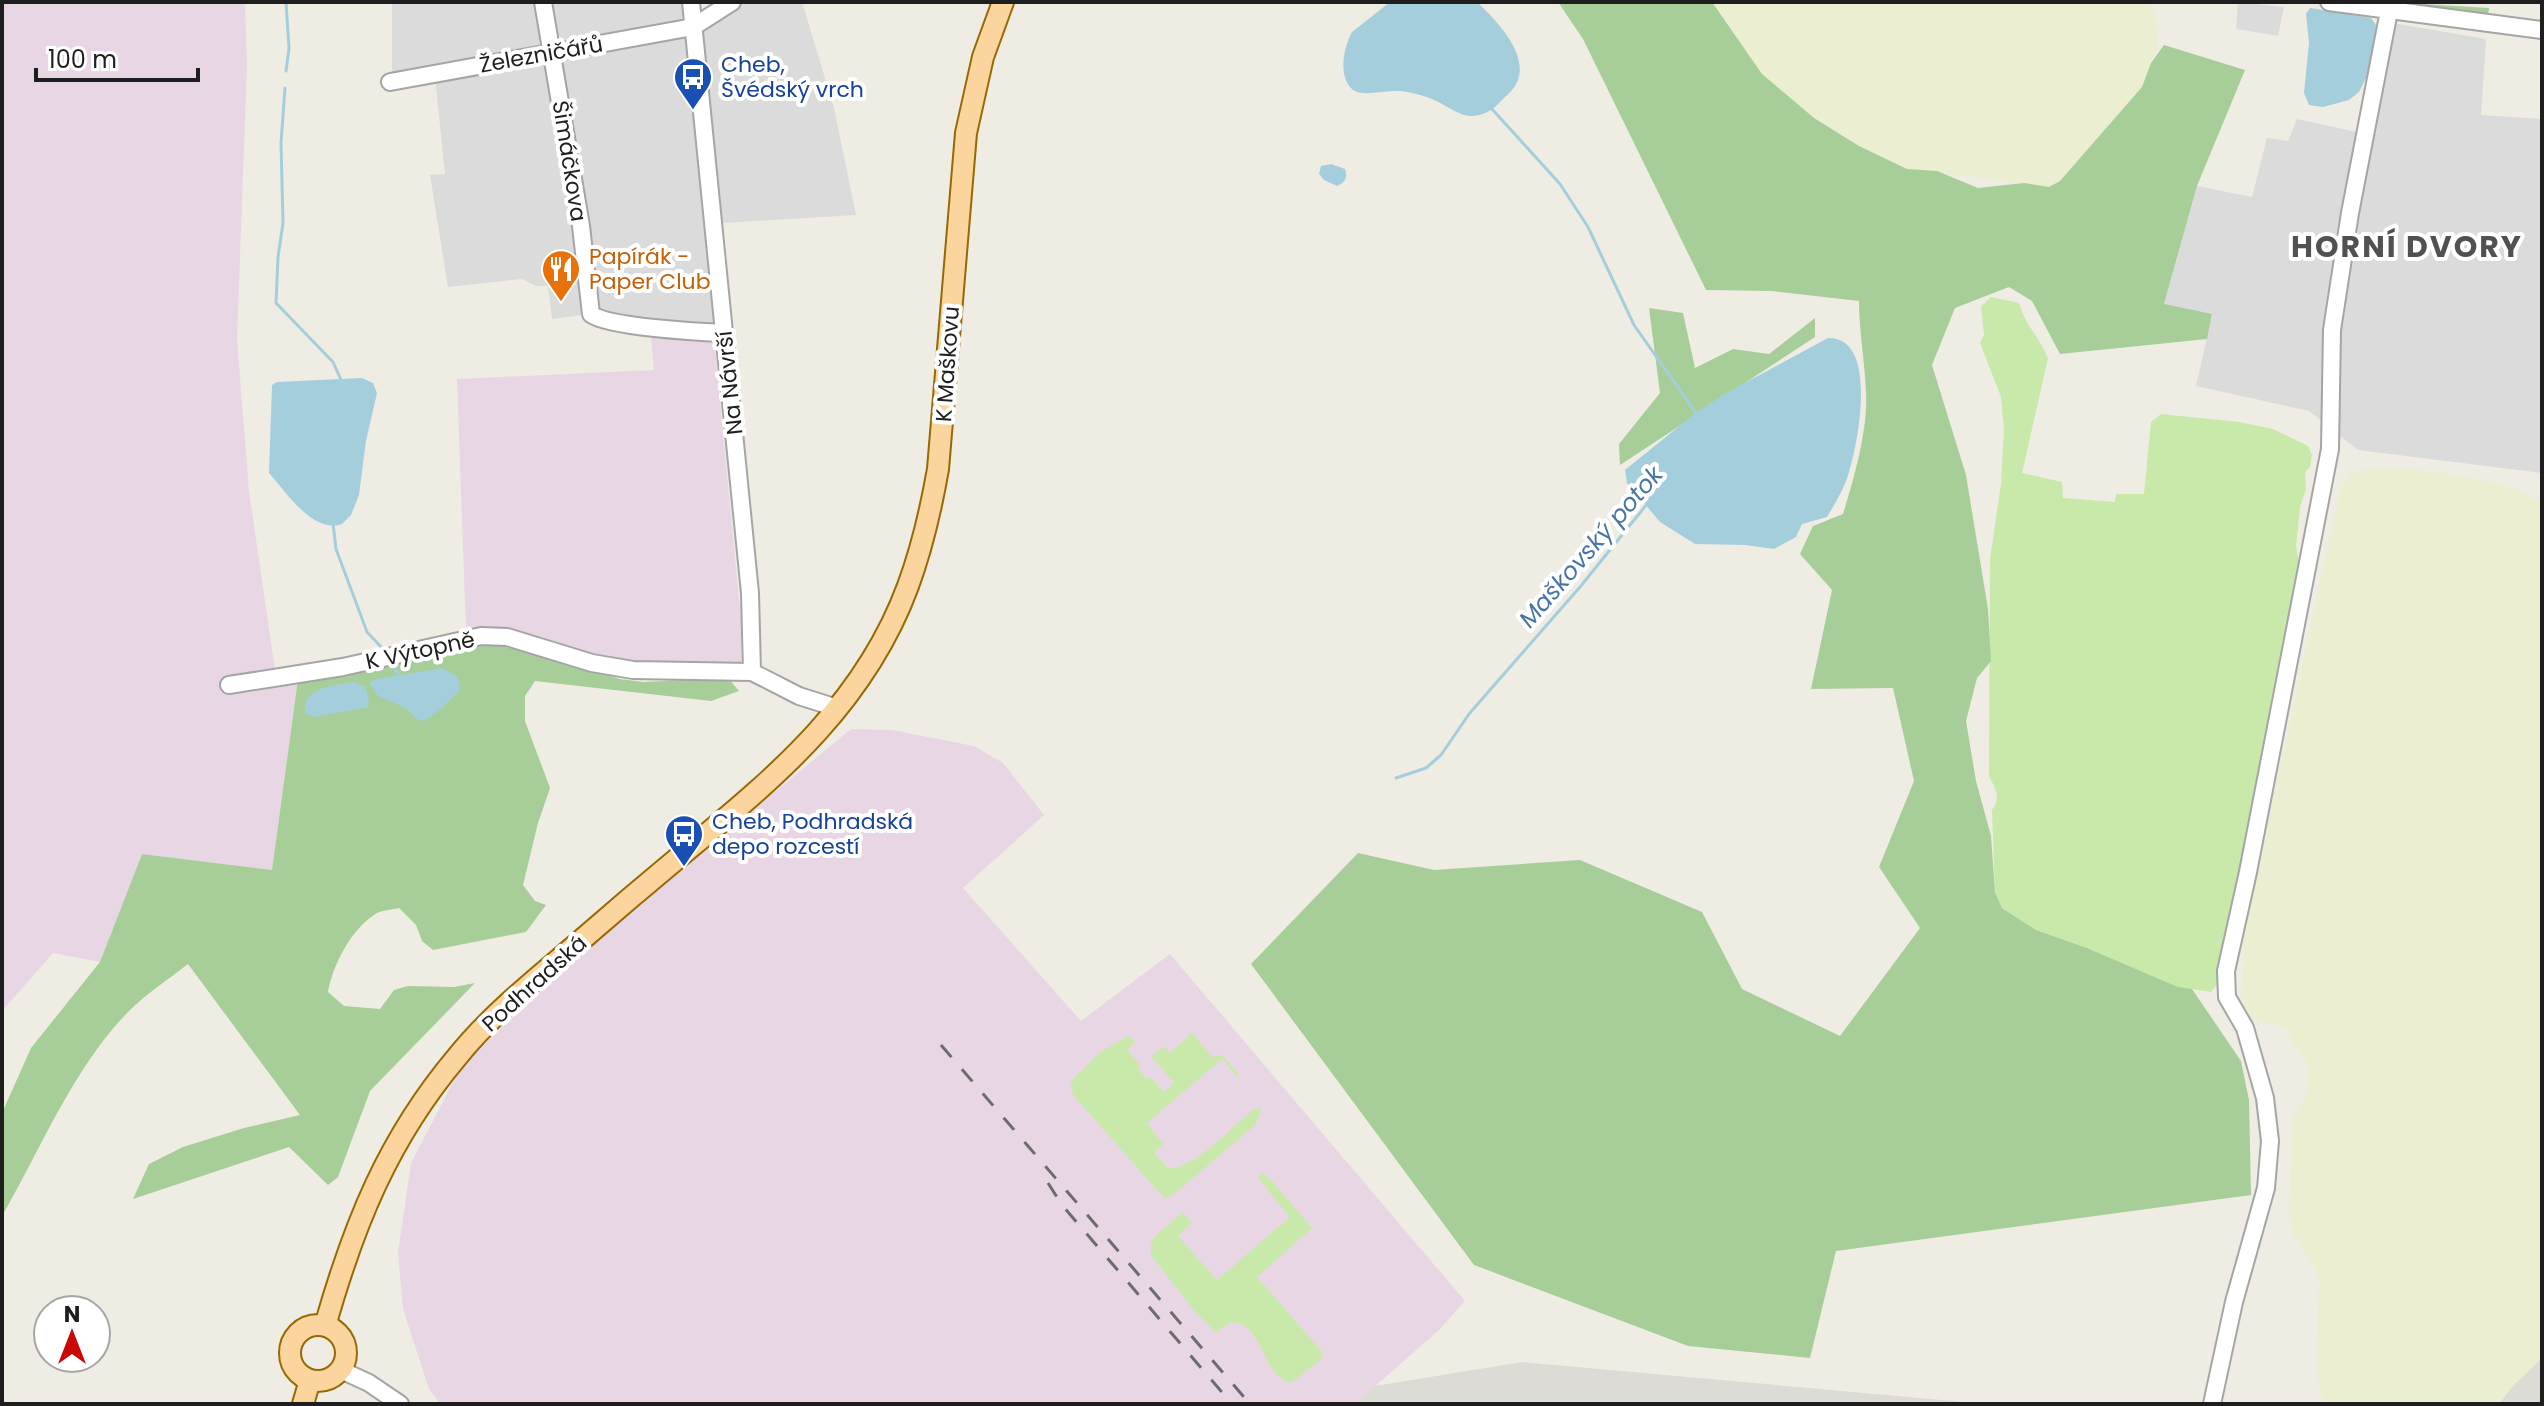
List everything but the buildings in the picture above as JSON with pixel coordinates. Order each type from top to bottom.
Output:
[{"type":"main road","name":"K Maškovu","points":[[837,708],[868,666],[894,617],[908,587],[929,516],[942,431],[966,133],[983,57],[1003,2]]},
{"type":"main road","name":"Podhradská","points":[[325,1326],[344,1258],[383,1166],[420,1106],[457,1056],[507,1003],[773,778],[837,708]]},
{"type":"main road","points":[[313,1325],[336,1331],[345,1347],[341,1370],[327,1380],[310,1380],[300,1375],[292,1366],[289,1355],[291,1343],[302,1329],[313,1325]]},
{"type":"main road","points":[[303,1404],[310,1380]]},
{"type":"street","name":"Šimáčkova","points":[[543,2],[581,226],[589,309],[595,318],[724,333]]},
{"type":"street","name":"Na Návrší","points":[[691,2],[750,593],[752,672]]},
{"type":"street","points":[[693,27],[732,2]]},
{"type":"street","points":[[2329,2],[2542,30]]},
{"type":"street","points":[[2212,1404],[2234,1302],[2266,1188],[2270,1141],[2265,1098],[2245,1028],[2227,997],[2226,971],[2330,449],[2332,330],[2350,213],[2389,11]]},
{"type":"street","name":"Železničářů","points":[[390,82],[693,27]]},
{"type":"street","name":"K Výtopně","points":[[229,685],[343,667],[481,636],[507,637],[592,663],[633,670],[752,672]]},
{"type":"street","points":[[752,672],[799,696],[837,708]]},
{"type":"street","points":[[341,1370],[369,1383],[400,1404]]},
{"type":"shaded area","points":[[2,2],[245,2],[247,64],[237,340],[249,491],[276,677],[298,679],[272,870],[142,854],[100,962],[53,953],[2,1011]]},
{"type":"shaded area","points":[[392,2],[686,2],[690,31],[738,2],[802,2],[834,108],[856,215],[706,224],[716,325],[605,312],[552,319],[548,286],[536,286],[522,279],[448,287],[430,175],[445,174],[434,67],[392,72]]},
{"type":"shaded area","points":[[2238,2],[2284,7],[2278,36],[2236,29]]},
{"type":"shaded area","points":[[2392,23],[2486,39],[2481,115],[2542,119],[2542,473],[2358,450],[2309,411],[2196,386],[2212,315],[2164,305],[2197,186],[2252,197],[2267,138],[2288,141],[2297,119],[2375,136]]},
{"type":"shaded area","points":[[651,337],[714,338],[741,620],[741,667],[629,663],[591,657],[483,629],[466,631],[457,379],[654,370]]},
{"type":"shaded area","points":[[851,729],[892,730],[974,746],[1003,763],[1044,815],[963,888],[1081,1021],[1170,954],[1465,1301],[1439,1330],[1355,1404],[440,1404],[429,1389],[403,1309],[398,1253],[411,1163],[462,1065],[598,938]]},
{"type":"shaded area","points":[[2542,1353],[2542,1404],[2496,1404]]},
{"type":"shaded area","points":[[1522,1362],[1986,1404],[1355,1404],[1375,1386]]},
{"type":"green space","points":[[1558,2],[1712,2],[1762,74],[1814,118],[1859,146],[1907,169],[1937,171],[1978,188],[2024,183],[2049,187],[2060,181],[2142,87],[2151,63],[2164,45],[2245,70],[2197,186],[2164,304],[2212,314],[2207,339],[2060,354],[2032,301],[2009,287],[1955,308],[1932,365],[1966,475],[1988,609],[1991,661],[1977,678],[1966,721],[1976,781],[1991,836],[1995,892],[2002,908],[2036,930],[2178,987],[2192,989],[2241,1061],[2249,1100],[2251,1195],[1836,1251],[1810,1358],[1688,1346],[1474,1265],[1251,964],[1358,853],[1434,870],[1580,860],[1702,912],[1742,989],[1840,1036],[1920,928],[1879,867],[1914,781],[1893,688],[1811,689],[1832,590],[1800,554],[1813,526],[1843,514],[1852,486],[1866,407],[1859,301],[1772,291],[1706,290],[1583,39]]},
{"type":"green space","points":[[1712,2],[2146,2],[2157,17],[2158,46],[2142,87],[2072,170],[2049,187],[1907,169],[1859,146],[1814,118],[1762,74]]},
{"type":"green space","points":[[2390,2],[2489,8],[2488,17]]},
{"type":"green space","points":[[1991,297],[2019,303],[2048,358],[2022,473],[2062,482],[2063,498],[2115,502],[2116,494],[2144,494],[2151,422],[2161,414],[2239,422],[2273,429],[2308,446],[2312,455],[2310,467],[2305,472],[2306,489],[2300,507],[2296,546],[2299,564],[2275,703],[2222,978],[2211,992],[2178,987],[2036,930],[2002,908],[1995,892],[1992,810],[1997,798],[1989,777],[1990,559],[2001,484],[2004,429],[2001,397],[1980,343],[1984,335],[1981,307]]},
{"type":"green space","points":[[1649,308],[1683,313],[1695,368],[1733,349],[1769,354],[1815,318],[1815,337],[1620,465],[1619,444],[1660,393]]},
{"type":"green space","points":[[2378,468],[2432,471],[2496,483],[2542,503],[2542,1358],[2499,1404],[2323,1404],[2317,1371],[2319,1282],[2316,1269],[2293,1234],[2289,1214],[2292,1129],[2296,1111],[2308,1087],[2307,1062],[2291,1040],[2289,1031],[2280,1025],[2260,1022],[2247,1014],[2241,998],[2244,942],[2254,888],[2341,486],[2354,471]]},
{"type":"green space","points":[[461,644],[494,644],[620,679],[643,682],[728,678],[739,691],[711,701],[535,681],[525,696],[525,721],[550,788],[523,885],[535,901],[546,905],[526,932],[433,950],[422,941],[416,925],[399,908],[376,913],[357,930],[338,960],[328,992],[344,1006],[380,1009],[394,990],[408,986],[454,987],[475,983],[370,1091],[338,1177],[328,1185],[289,1147],[133,1199],[149,1164],[183,1147],[300,1115],[188,964],[129,1011],[91,1057],[2,1216],[2,1113],[31,1048],[100,962],[142,854],[272,870],[298,679]]},
{"type":"green space","points":[[1192,1033],[1212,1057],[1222,1055],[1238,1073],[1239,1079],[1222,1059],[1147,1123],[1163,1144],[1154,1153],[1168,1168],[1200,1156],[1251,1111],[1262,1107],[1255,1125],[1173,1195],[1164,1198],[1073,1095],[1071,1081],[1101,1052],[1129,1035],[1135,1043],[1127,1050],[1141,1066],[1138,1069],[1164,1092],[1174,1082],[1151,1057],[1164,1046],[1170,1053]]},
{"type":"green space","points":[[1261,1174],[1267,1175],[1312,1228],[1257,1277],[1322,1352],[1321,1359],[1291,1383],[1273,1370],[1257,1340],[1242,1325],[1231,1322],[1216,1332],[1192,1308],[1151,1255],[1154,1237],[1183,1212],[1192,1223],[1178,1236],[1217,1280],[1290,1217],[1258,1178]]},
{"type":"water","points":[[1390,2],[1477,2],[1502,29],[1516,51],[1519,75],[1514,88],[1492,109],[1470,116],[1411,93],[1364,93],[1353,90],[1344,69],[1349,38],[1352,32]]},
{"type":"water","points":[[2310,8],[2371,18],[2376,25],[2371,68],[2359,92],[2349,100],[2323,107],[2309,105],[2304,93],[2309,43],[2306,14]]},
{"type":"water","points":[[1331,164],[1346,172],[1345,179],[1337,186],[1319,174],[1321,166]]},
{"type":"water","points":[[1828,338],[1844,342],[1854,354],[1861,394],[1857,439],[1849,472],[1827,517],[1802,524],[1796,537],[1774,549],[1695,544],[1660,522],[1627,483],[1625,470],[1693,415],[1726,393]]},
{"type":"water","points":[[362,378],[373,383],[377,393],[366,441],[359,495],[351,515],[342,524],[321,523],[301,509],[269,473],[272,385],[277,382]]},
{"type":"water","points":[[443,668],[458,677],[460,689],[424,721],[417,719],[406,708],[378,696],[369,683],[377,679]]},
{"type":"water","points":[[355,682],[365,687],[368,707],[314,717],[305,713],[309,697],[314,692]]},
{"type":"waterway","points":[[286,2],[289,48],[286,71]]},
{"type":"waterway","points":[[285,88],[281,143],[283,223],[276,303],[333,362],[342,382]]},
{"type":"waterway","name":"Maškovský potok","points":[[1492,109],[1560,184],[1588,227],[1634,325],[1698,416]]},
{"type":"waterway","name":"Maškovský potok","points":[[1396,778],[1426,768],[1441,755],[1469,714],[1580,587],[1647,504]]},
{"type":"waterway","points":[[333,523],[336,549],[367,632],[385,651]]},
{"type":"waterway","points":[[390,661],[399,676],[397,678]]},
{"type":"railway","points":[[941,1045],[1250,1404]]},
{"type":"railway","points":[[1048,1183],[1062,1205],[1232,1404]]},
{"type":"place","name":"Cheb, Švédský vrch","points":[[693,111]]},
{"type":"place","name":"Papírák - Paper Club","points":[[561,303]]},
{"type":"place","name":"Cheb, Podhradská depo rozcestí","points":[[684,868]]},
{"type":"district","name":"HORNÍ DVORY","points":[[2407,247]]}]
